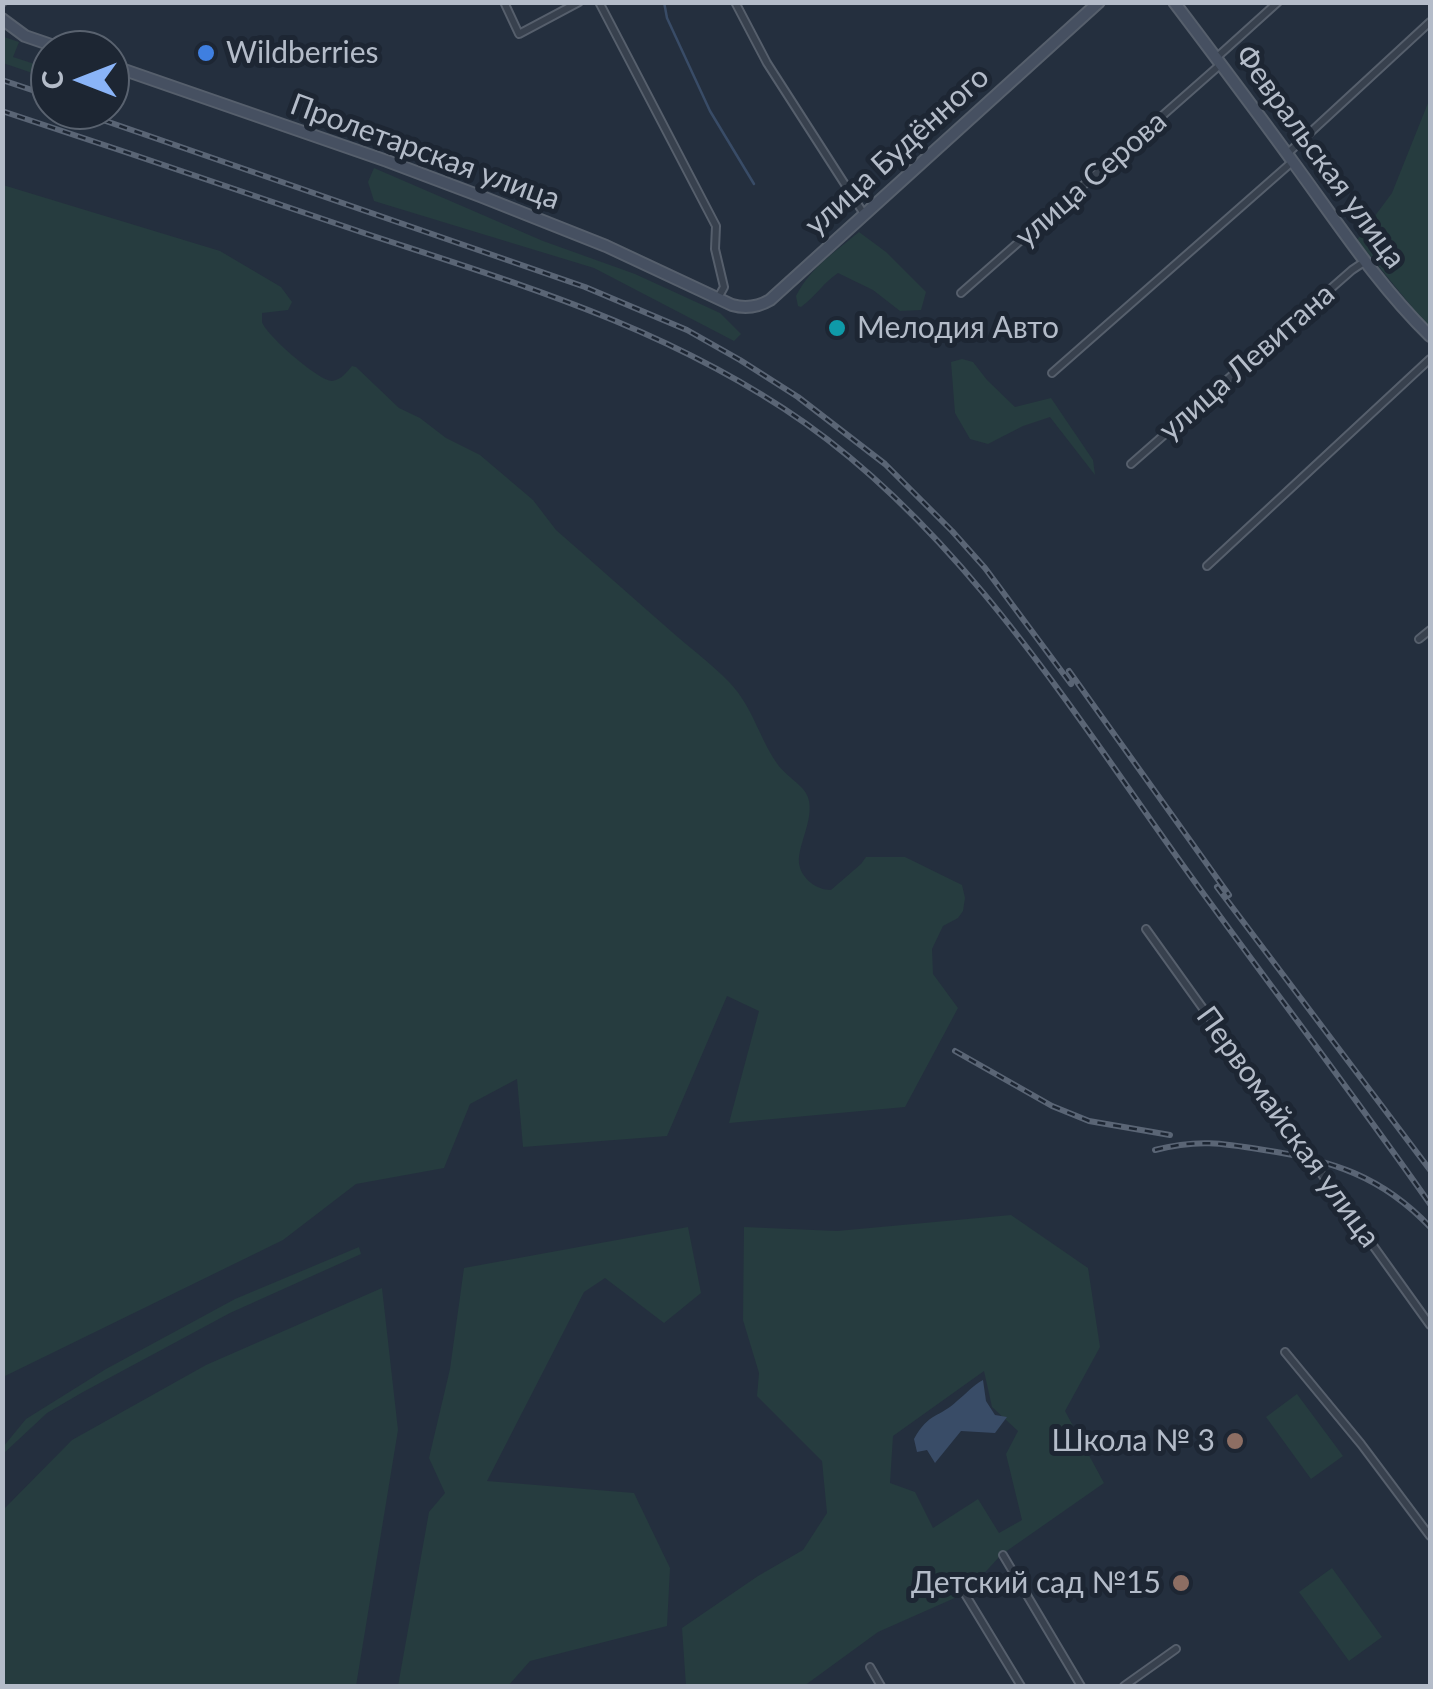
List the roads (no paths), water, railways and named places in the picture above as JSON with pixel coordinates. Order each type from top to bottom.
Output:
[{"type":"main road","name":"улица Будённого","points":[[718,299],[744,308],[770,300],[1098,2]]},
{"type":"main road","name":"Февральская улица","points":[[1174,2],[1364,262],[1400,307],[1430,336]]},
{"type":"main road","points":[[2,19],[30,37]]},
{"type":"main road","name":"Пролетарская улица","points":[[130,72],[480,196],[606,246],[718,299]]},
{"type":"street","points":[[504,2],[519,34],[579,2]]},
{"type":"street","points":[[599,2],[716,226],[714,249],[724,287],[718,299]]},
{"type":"street","points":[[735,2],[767,63],[864,215]]},
{"type":"street","name":"улица Серова","points":[[961,293],[1218,62],[1278,2]]},
{"type":"street","points":[[1052,373],[1290,158],[1430,22]]},
{"type":"street","name":"улица Левитана","points":[[1132,464],[1364,262]]},
{"type":"street","points":[[1207,566],[1430,358]]},
{"type":"street","points":[[1420,640],[1430,630]]},
{"type":"street","name":"Первомайская улица","points":[[1146,930],[1430,1324]]},
{"type":"street","points":[[1285,1352],[1430,1536]]},
{"type":"street","points":[[1004,1555],[1081,1686]]},
{"type":"street","points":[[965,1594],[1022,1686]]},
{"type":"street","points":[[1124,1686],[1176,1649]]},
{"type":"street","points":[[870,1666],[881,1686]]},
{"type":"water","points":[[983,1380],[986,1401],[995,1415],[1007,1417],[995,1433],[961,1431],[935,1463],[927,1450],[917,1452],[914,1439],[925,1424]]},
{"type":"waterway","points":[[664,2],[667,18],[710,111],[754,184]]},
{"type":"railway","points":[[2,80],[30,89]]},
{"type":"railway","points":[[2,111],[593,312],[701,361],[805,423],[863,468],[916,519],[1014,631],[1430,1204]]},
{"type":"railway","points":[[130,129],[585,287],[687,330],[740,360],[798,397],[885,464],[985,568],[1071,684]]},
{"type":"railway","points":[[1069,671],[1229,895]]},
{"type":"railway","points":[[1217,887],[1430,1170]]},
{"type":"railway","points":[[955,1051],[1052,1106],[1089,1121],[1170,1135]]},
{"type":"railway","points":[[1155,1150],[1210,1143],[1333,1165],[1393,1195],[1430,1227]]},
{"type":"place","name":"Wildberries","points":[[206,53]]},
{"type":"place","name":"Мелодия Авто","points":[[837,328]]},
{"type":"place","name":"Школа № 3","points":[[1235,1441]]},
{"type":"place","name":"Детский сад №15","points":[[1181,1583]]}]
